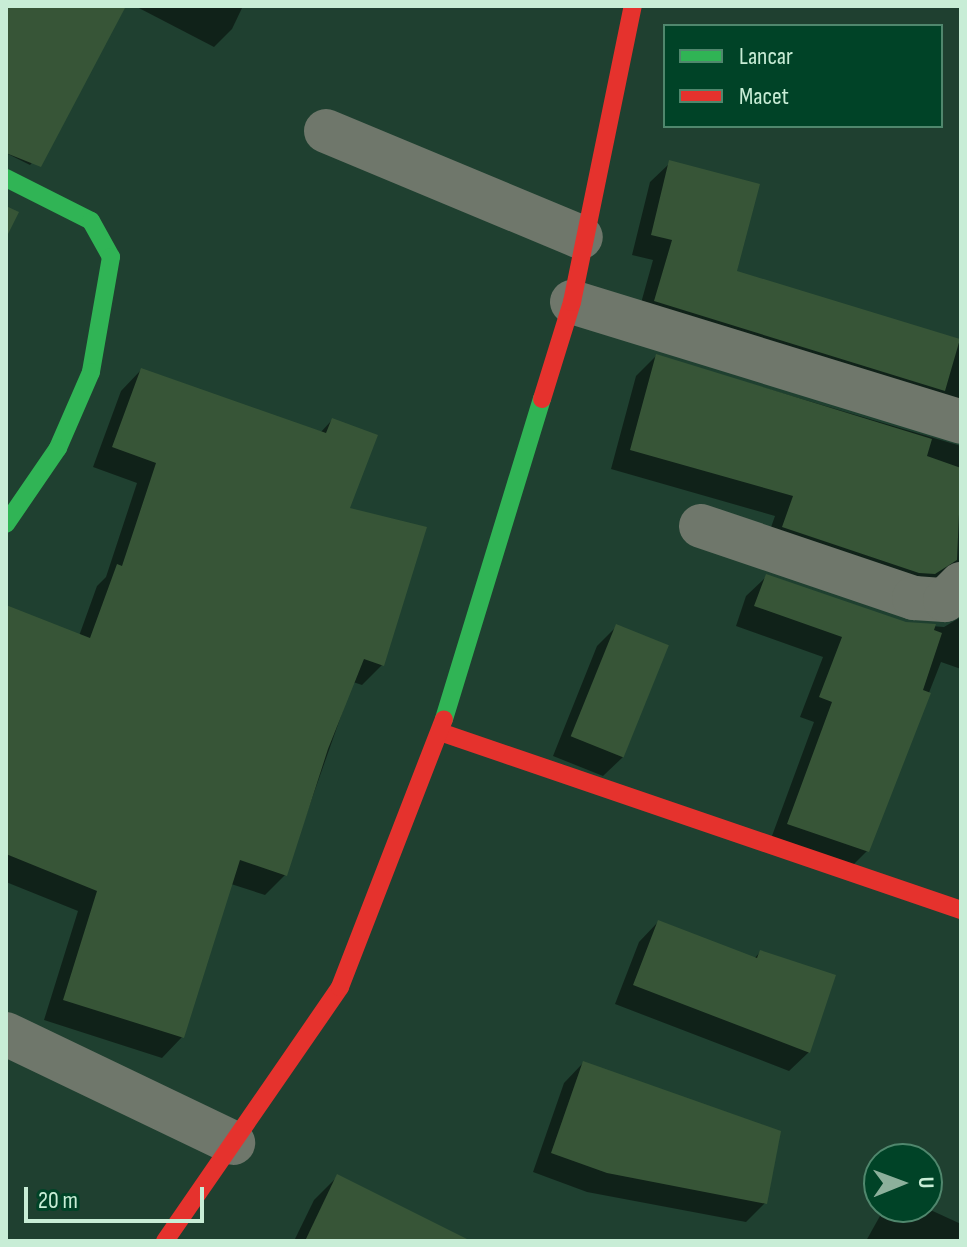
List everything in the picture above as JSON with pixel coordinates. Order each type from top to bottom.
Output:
[{"type":"main road","points":[[165,1241],[340,987],[440,732],[572,302],[581,237],[633,6]]},
{"type":"main road","points":[[6,178],[91,221],[111,257],[91,372],[58,448],[6,524]]},
{"type":"main road","points":[[440,732],[961,910]]},
{"type":"street","points":[[326,131],[581,237]]},
{"type":"street","points":[[572,302],[961,422]]},
{"type":"street","points":[[701,526],[914,598],[945,600],[961,584]]},
{"type":"street","points":[[6,1034],[233,1143]]},
{"type":"building","points":[[6,6],[126,6],[41,167],[6,153]]},
{"type":"building","points":[[669,160],[760,184],[737,271],[960,339],[945,391],[654,301],[672,240],[651,235]]},
{"type":"building","points":[[6,206],[19,212],[6,238]]},
{"type":"building","points":[[656,354],[932,439],[927,456],[961,468],[957,560],[935,574],[919,573],[782,527],[793,496],[630,450]]},
{"type":"building","points":[[141,368],[326,433],[332,418],[378,435],[350,508],[427,527],[384,666],[364,659],[328,749],[287,876],[240,860],[184,1038],[63,1000],[97,891],[6,854],[6,605],[90,638],[117,564],[122,566],[156,463],[112,447]]},
{"type":"building","points":[[766,574],[906,622],[936,624],[934,630],[942,633],[923,690],[931,693],[869,852],[787,824],[832,702],[819,697],[842,637],[754,606]]},
{"type":"building","points":[[616,624],[669,645],[624,758],[571,736]]},
{"type":"building","points":[[658,920],[757,958],[760,950],[836,975],[810,1053],[633,985]]},
{"type":"building","points":[[583,1061],[781,1131],[767,1204],[607,1173],[551,1153]]},
{"type":"building","points":[[337,1174],[471,1241],[305,1241]]},
{"type":"traffic: fast","points":[[6,178],[91,221],[111,257],[91,372],[58,448],[6,524]]},
{"type":"traffic: fast","points":[[444,719],[542,399]]},
{"type":"traffic: jam","points":[[542,399],[572,302],[633,6]]},
{"type":"traffic: jam","points":[[165,1241],[340,987],[444,719]]},
{"type":"traffic: jam","points":[[440,732],[961,910]]}]
